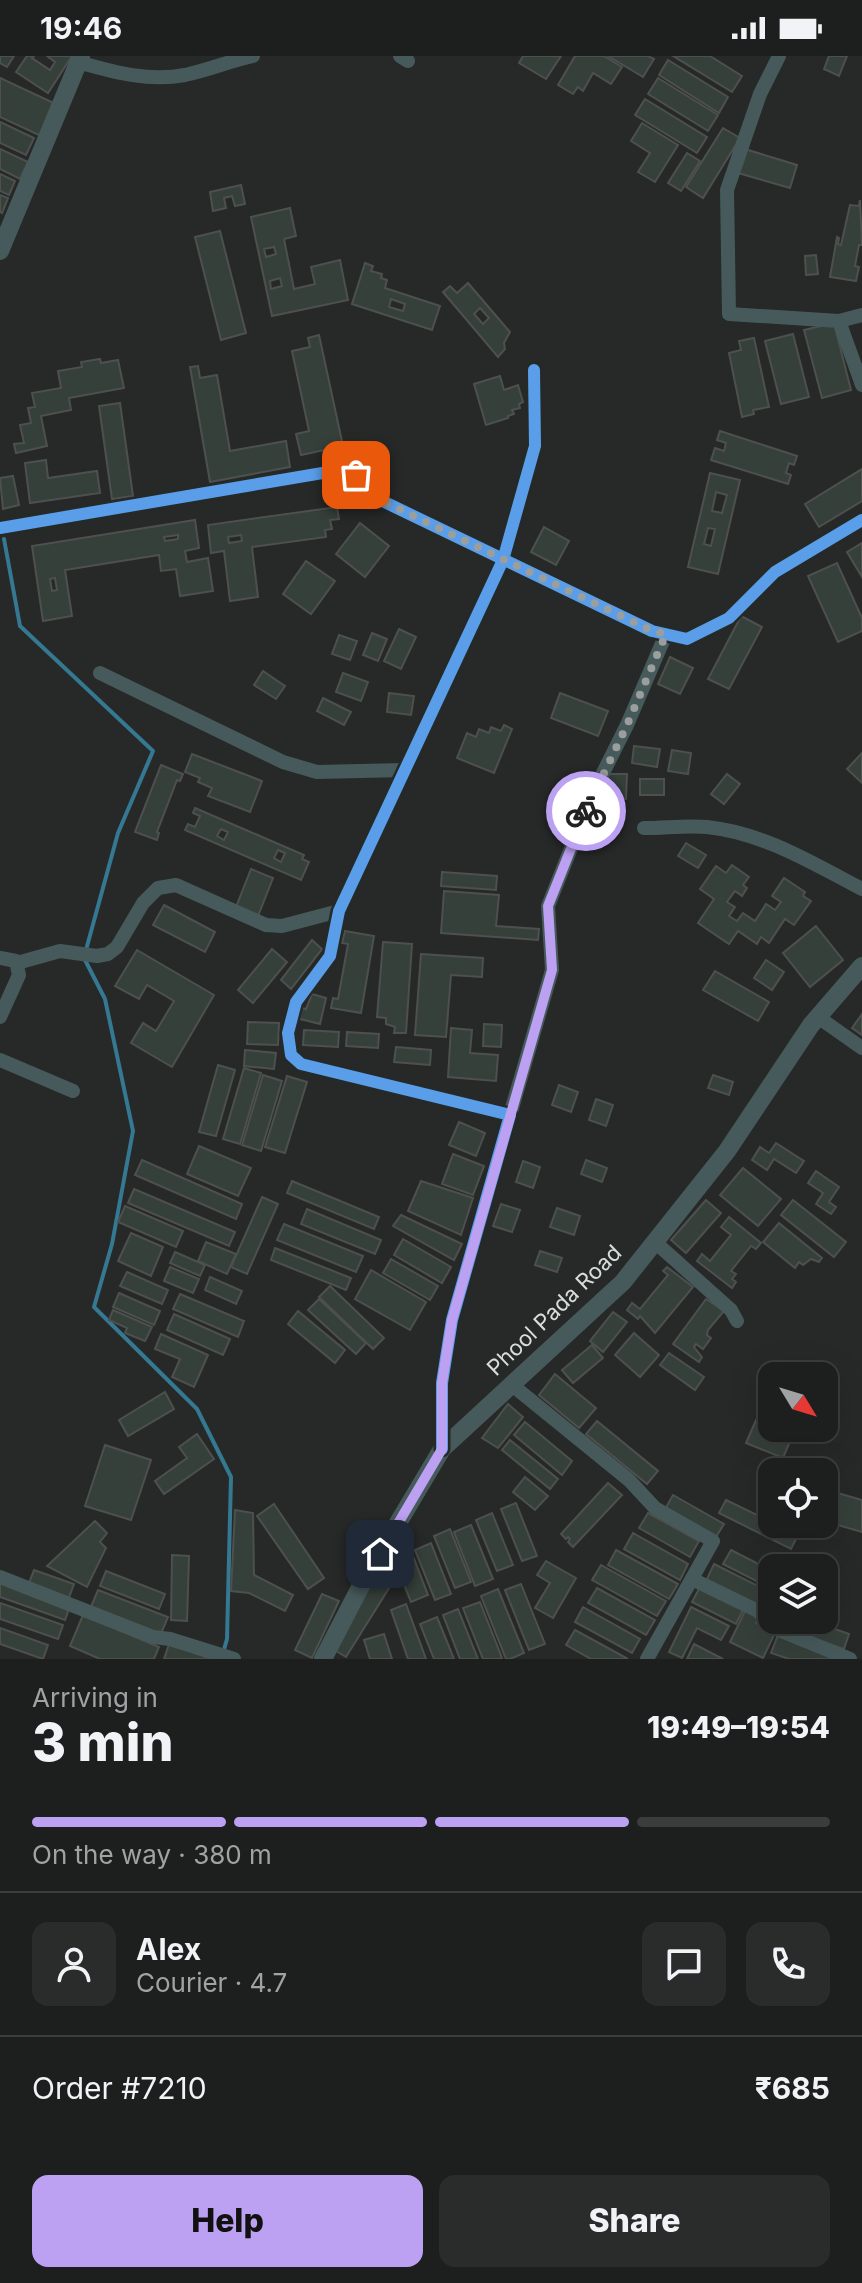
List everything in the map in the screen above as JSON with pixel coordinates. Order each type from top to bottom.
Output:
[{"type":"street","points":[[0,251],[80,59],[133,77],[157,78],[185,75],[253,56]]},
{"type":"street","points":[[779,56],[760,94],[727,190],[729,314],[839,321],[862,315]]},
{"type":"street","points":[[839,321],[862,385]]},
{"type":"street","points":[[510,1115],[301,1064],[291,1055],[288,1033],[296,1002],[330,956],[339,911],[503,560],[535,446],[534,370]]},
{"type":"street","points":[[0,528],[346,469],[356,475],[372,496],[652,631],[687,639],[729,618],[775,572],[862,520]]},
{"type":"street","points":[[442,1449],[442,1383],[452,1320],[552,970],[548,906],[593,793],[627,725],[666,634]]},
{"type":"street","points":[[100,673],[283,762],[317,772],[404,770]]},
{"type":"street","points":[[644,828],[704,827],[736,831],[779,845],[862,889]]},
{"type":"street","points":[[0,958],[9,958],[17,963],[60,951],[97,956],[108,954],[117,947],[143,903],[158,888],[176,885],[266,925],[282,926],[339,911]]},
{"type":"street","points":[[0,1017],[19,975],[17,963]]},
{"type":"street","name":"Phool Pada Road","points":[[323,1659],[364,1580],[442,1449],[623,1282],[727,1151],[818,1017],[862,966]]},
{"type":"street","points":[[818,1017],[862,1048]]},
{"type":"street","points":[[0,1060],[73,1091]]},
{"type":"street","points":[[655,1242],[731,1310],[737,1321]]},
{"type":"street","points":[[512,1385],[629,1480],[655,1508],[713,1541],[647,1659]]},
{"type":"street","points":[[0,1577],[153,1637],[231,1658]]},
{"type":"street","points":[[692,1579],[758,1611],[774,1628],[850,1659]]},
{"type":"building","points":[[0,56],[14,56],[7,67],[0,63]]},
{"type":"building","points":[[27,56],[34,56],[32,58],[50,70],[55,62],[47,56],[72,56],[48,93],[16,72]]},
{"type":"building","points":[[523,56],[561,56],[546,79],[519,63]]},
{"type":"building","points":[[575,56],[604,56],[622,67],[611,84],[593,73],[583,91],[578,87],[573,94],[558,85]]},
{"type":"building","points":[[608,56],[648,56],[654,59],[643,77]]},
{"type":"building","points":[[673,56],[710,56],[742,76],[732,92]]},
{"type":"building","points":[[829,56],[847,56],[839,76],[824,69]]},
{"type":"building","points":[[668,60],[728,97],[719,113],[659,75]]},
{"type":"building","points":[[0,78],[58,105],[43,137],[0,117]]},
{"type":"building","points":[[658,78],[718,115],[708,131],[648,94]]},
{"type":"building","points":[[645,99],[707,137],[697,153],[635,115]]},
{"type":"building","points":[[0,122],[34,138],[26,155],[0,143]]},
{"type":"building","points":[[642,123],[678,145],[655,182],[638,172],[650,153],[631,141]]},
{"type":"building","points":[[723,128],[740,138],[703,198],[686,187]]},
{"type":"building","points":[[0,149],[28,162],[20,179],[0,169]]},
{"type":"building","points":[[745,149],[797,165],[790,188],[738,173]]},
{"type":"building","points":[[687,153],[700,161],[681,191],[668,183]]},
{"type":"building","points":[[0,174],[15,181],[9,195],[0,191]]},
{"type":"building","points":[[241,185],[245,204],[235,206],[232,196],[224,198],[226,208],[213,211],[210,192]]},
{"type":"building","points":[[0,195],[8,198],[2,213],[0,212]]},
{"type":"building","points":[[860,200],[862,245],[859,245],[855,266],[859,267],[856,281],[830,277],[837,237],[841,245],[850,205],[859,206]]},
{"type":"building","points":[[290,208],[296,236],[284,239],[294,289],[315,284],[311,267],[340,260],[348,300],[272,316],[251,217]],"holes":[[[274,247],[276,254],[266,257],[264,249]],[[280,278],[282,286],[271,289],[270,281]]]},
{"type":"building","points":[[220,231],[246,333],[221,340],[195,237]]},
{"type":"building","points":[[816,255],[818,274],[806,275],[805,256]]},
{"type":"building","points":[[365,263],[373,266],[371,271],[382,274],[381,278],[387,280],[385,288],[440,306],[432,330],[352,304]],"holes":[[[391,299],[405,304],[403,311],[389,307]]]},
{"type":"building","points":[[468,283],[510,332],[504,343],[505,349],[498,357],[443,292],[450,286],[457,293]],"holes":[[[480,308],[489,318],[483,324],[474,314]]]},
{"type":"building","points":[[834,323],[851,390],[822,398],[804,330]]},
{"type":"building","points":[[793,334],[809,397],[781,404],[765,341]]},
{"type":"building","points":[[319,335],[343,446],[301,455],[296,434],[309,431],[292,351],[310,347],[308,338]]},
{"type":"building","points":[[754,338],[769,407],[753,410],[754,414],[742,417],[729,353],[741,350],[739,341]]},
{"type":"building","points":[[100,359],[101,363],[118,360],[124,388],[69,398],[71,410],[41,416],[47,446],[16,453],[14,444],[24,443],[20,425],[31,423],[28,408],[35,407],[32,393],[61,388],[58,371],[82,367],[81,362]]},
{"type":"building","points":[[198,366],[200,378],[217,375],[230,451],[286,441],[290,467],[210,482],[190,367]]},
{"type":"building","points":[[500,376],[504,390],[518,385],[523,402],[519,404],[520,408],[512,410],[514,414],[508,418],[486,425],[474,384]]},
{"type":"building","points":[[120,403],[133,496],[112,499],[99,406]]},
{"type":"building","points":[[720,431],[797,456],[794,465],[789,463],[786,473],[791,475],[788,484],[711,460],[715,448],[724,451],[726,443],[717,440]]},
{"type":"building","points":[[46,460],[48,478],[97,471],[100,493],[30,503],[25,463]]},
{"type":"building","points":[[862,469],[862,501],[819,527],[805,504]]},
{"type":"building","points":[[710,473],[740,480],[718,574],[688,567]],"holes":[[[716,492],[727,495],[722,513],[712,511]],[[708,528],[715,529],[711,546],[704,544]]]},
{"type":"building","points":[[13,476],[19,505],[3,509],[0,478]]},
{"type":"building","points":[[337,507],[339,519],[330,520],[332,529],[325,530],[326,537],[252,547],[258,597],[230,601],[224,551],[211,553],[208,525]],"holes":[[[241,535],[242,541],[229,543],[228,537]]]},
{"type":"building","points":[[195,520],[199,548],[185,551],[187,562],[208,558],[213,591],[180,596],[176,569],[161,571],[159,555],[65,570],[72,616],[43,621],[32,546]],"holes":[[[178,535],[178,539],[165,541],[164,537]],[[55,578],[57,590],[52,591],[50,579]]]},
{"type":"building","points":[[360,523],[389,546],[365,577],[336,554]]},
{"type":"building","points":[[544,527],[569,541],[556,565],[531,552]]},
{"type":"building","points":[[862,543],[862,577],[847,552]]},
{"type":"building","points":[[306,561],[335,581],[311,614],[283,594]]},
{"type":"building","points":[[837,563],[862,618],[862,631],[838,642],[808,576]]},
{"type":"building","points":[[741,616],[762,627],[729,689],[708,679]]},
{"type":"building","points":[[399,629],[416,637],[401,669],[384,661]]},
{"type":"building","points":[[372,633],[387,639],[378,661],[363,655]]},
{"type":"building","points":[[339,635],[357,641],[350,660],[332,654]]},
{"type":"building","points":[[670,657],[693,668],[680,694],[658,684]]},
{"type":"building","points":[[263,671],[285,686],[276,699],[254,685]]},
{"type":"building","points":[[343,673],[368,682],[361,701],[336,692]]},
{"type":"building","points":[[389,693],[414,696],[411,715],[387,712]]},
{"type":"building","points":[[560,693],[608,711],[598,736],[551,718]]},
{"type":"building","points":[[323,698],[351,712],[344,725],[317,711]]},
{"type":"building","points":[[504,725],[512,729],[494,773],[457,758],[467,733],[476,737],[479,729],[489,733],[491,727],[501,731]]},
{"type":"building","points":[[634,746],[660,749],[657,767],[632,763]]},
{"type":"building","points":[[672,750],[691,753],[688,774],[668,771]]},
{"type":"building","points":[[862,753],[862,783],[847,769]]},
{"type":"building","points":[[192,754],[262,781],[250,812],[208,796],[212,788],[198,782],[200,778],[185,772]]},
{"type":"building","points":[[161,765],[183,774],[180,781],[177,780],[157,832],[157,840],[135,832]]},
{"type":"building","points":[[603,774],[627,774],[626,799],[602,798]]},
{"type":"building","points":[[727,774],[740,784],[724,804],[711,794]]},
{"type":"building","points":[[640,779],[664,779],[664,795],[640,795]]},
{"type":"building","points":[[195,808],[304,855],[302,859],[309,862],[301,880],[185,830],[188,824],[195,827],[200,816],[193,813]],"holes":[[[221,829],[228,832],[224,840],[217,836]],[[278,850],[285,853],[281,862],[274,858]]]},
{"type":"building","points":[[686,843],[706,855],[698,868],[678,856]]},
{"type":"building","points":[[732,865],[749,877],[743,885],[747,888],[742,896],[735,891],[727,902],[735,907],[729,916],[737,921],[743,913],[755,921],[766,904],[775,910],[781,902],[772,896],[784,878],[805,892],[803,896],[811,901],[794,925],[785,919],[769,943],[761,937],[757,944],[738,931],[729,944],[698,923],[714,899],[700,889],[716,866],[726,873]]},
{"type":"building","points":[[251,869],[273,878],[258,916],[236,907]]},
{"type":"building","points":[[442,872],[497,876],[496,890],[441,886]]},
{"type":"building","points":[[444,891],[499,895],[496,926],[539,929],[538,940],[441,933]]},
{"type":"building","points":[[164,905],[215,932],[205,952],[153,925]]},
{"type":"building","points":[[816,926],[843,960],[810,987],[783,953]]},
{"type":"building","points":[[345,931],[374,936],[361,1013],[331,1008],[333,998],[338,999],[348,944],[342,943]]},
{"type":"building","points":[[312,940],[322,949],[291,989],[281,980]]},
{"type":"building","points":[[383,942],[412,944],[406,1033],[394,1033],[395,1027],[386,1024],[386,1018],[377,1017]]},
{"type":"building","points":[[272,949],[287,962],[253,1003],[238,990]]},
{"type":"building","points":[[137,950],[214,995],[172,1067],[131,1043],[143,1023],[156,1031],[174,1001],[147,985],[139,999],[115,986]]},
{"type":"building","points":[[421,954],[483,958],[482,977],[451,975],[446,1037],[415,1035]]},
{"type":"building","points":[[766,960],[784,972],[772,990],[754,978]]},
{"type":"building","points":[[715,971],[769,1002],[758,1021],[703,990]]},
{"type":"building","points":[[312,994],[326,998],[320,1024],[300,1019],[302,1008],[306,1009]]},
{"type":"building","points":[[862,1014],[862,1035],[852,1028]]},
{"type":"building","points":[[248,1022],[279,1023],[278,1045],[247,1044]]},
{"type":"building","points":[[484,1024],[502,1025],[501,1047],[483,1046]]},
{"type":"building","points":[[451,1028],[472,1030],[470,1053],[498,1055],[496,1081],[448,1077]]},
{"type":"building","points":[[304,1030],[339,1032],[338,1047],[303,1045]]},
{"type":"building","points":[[347,1032],[379,1034],[378,1048],[346,1046]]},
{"type":"building","points":[[396,1047],[431,1050],[430,1065],[394,1062]]},
{"type":"building","points":[[245,1050],[276,1053],[274,1069],[244,1066]]},
{"type":"building","points":[[218,1065],[235,1070],[216,1136],[199,1132]]},
{"type":"building","points":[[244,1068],[261,1073],[240,1144],[223,1139]]},
{"type":"building","points":[[263,1075],[282,1081],[261,1151],[242,1145]]},
{"type":"building","points":[[713,1075],[733,1082],[729,1095],[708,1088]]},
{"type":"building","points":[[287,1076],[307,1082],[285,1153],[265,1147]]},
{"type":"building","points":[[559,1085],[578,1092],[571,1112],[552,1105]]},
{"type":"building","points":[[596,1099],[613,1105],[606,1126],[589,1120]]},
{"type":"building","points":[[459,1122],[485,1133],[476,1156],[449,1145]]},
{"type":"building","points":[[776,1143],[804,1161],[796,1173],[774,1159],[767,1170],[752,1160],[760,1147],[769,1153]]},
{"type":"building","points":[[199,1146],[251,1168],[238,1196],[187,1174]]},
{"type":"building","points":[[453,1154],[484,1166],[473,1195],[442,1184]]},
{"type":"building","points":[[142,1160],[242,1204],[236,1219],[135,1175]]},
{"type":"building","points":[[586,1160],[607,1168],[602,1182],[581,1174]]},
{"type":"building","points":[[523,1161],[540,1167],[533,1188],[516,1182]]},
{"type":"building","points":[[743,1168],[781,1199],[758,1226],[720,1195]]},
{"type":"building","points":[[816,1171],[839,1187],[829,1202],[836,1207],[831,1214],[816,1204],[823,1193],[808,1183]]},
{"type":"building","points":[[292,1181],[379,1217],[374,1229],[287,1193]]},
{"type":"building","points":[[421,1181],[473,1198],[461,1235],[408,1211]]},
{"type":"building","points":[[134,1189],[235,1232],[229,1246],[128,1203]]},
{"type":"building","points":[[262,1197],[278,1204],[247,1274],[231,1267]]},
{"type":"building","points":[[706,1200],[721,1213],[686,1253],[671,1240]]},
{"type":"building","points":[[793,1200],[846,1242],[834,1257],[781,1215]]},
{"type":"building","points":[[501,1204],[520,1210],[512,1232],[493,1226]]},
{"type":"building","points":[[125,1206],[183,1231],[176,1247],[118,1222]]},
{"type":"building","points":[[557,1208],[580,1216],[574,1235],[550,1227]]},
{"type":"building","points":[[307,1209],[381,1240],[375,1254],[301,1224]]},
{"type":"building","points":[[401,1215],[462,1244],[454,1260],[393,1226]]},
{"type":"building","points":[[729,1217],[761,1243],[756,1249],[751,1246],[731,1271],[736,1274],[732,1279],[736,1282],[732,1288],[697,1261],[702,1254],[710,1261],[731,1235],[721,1227]]},
{"type":"building","points":[[779,1223],[822,1258],[819,1262],[811,1259],[803,1265],[799,1262],[795,1268],[763,1242]]},
{"type":"building","points":[[284,1224],[363,1256],[356,1272],[277,1240]]},
{"type":"building","points":[[131,1233],[163,1247],[151,1276],[118,1261]]},
{"type":"building","points":[[403,1239],[451,1267],[442,1283],[394,1255]]},
{"type":"building","points":[[206,1242],[236,1254],[227,1274],[198,1261]]},
{"type":"building","points":[[275,1248],[351,1278],[346,1290],[271,1260]]},
{"type":"building","points":[[540,1251],[562,1258],[557,1272],[535,1265]]},
{"type":"building","points":[[175,1252],[205,1265],[200,1276],[170,1263]]},
{"type":"building","points":[[391,1259],[438,1286],[430,1300],[383,1273]]},
{"type":"building","points":[[170,1267],[199,1279],[193,1293],[164,1281]]},
{"type":"building","points":[[667,1267],[693,1287],[655,1333],[640,1316],[638,1319],[627,1310],[632,1303],[640,1309],[668,1275],[663,1271]]},
{"type":"building","points":[[371,1270],[426,1302],[410,1330],[355,1299]]},
{"type":"building","points":[[127,1272],[168,1290],[162,1304],[120,1286]]},
{"type":"building","points":[[210,1277],[242,1291],[236,1304],[205,1290]]},
{"type":"building","points":[[330,1286],[384,1338],[373,1349],[319,1297]]},
{"type":"building","points":[[119,1293],[160,1311],[154,1325],[113,1307]]},
{"type":"building","points":[[180,1294],[244,1321],[238,1337],[173,1309]]},
{"type":"building","points":[[319,1299],[366,1343],[356,1354],[308,1310]]},
{"type":"building","points":[[706,1299],[724,1311],[708,1330],[707,1335],[711,1338],[703,1349],[696,1344],[694,1347],[702,1357],[699,1362],[673,1344]]},
{"type":"building","points":[[113,1310],[152,1327],[145,1341],[125,1333],[127,1328],[109,1320]]},
{"type":"building","points":[[298,1311],[345,1350],[335,1363],[288,1324]]},
{"type":"building","points":[[613,1312],[627,1322],[603,1352],[590,1341]]},
{"type":"building","points":[[174,1314],[230,1339],[223,1355],[167,1330]]},
{"type":"building","points":[[634,1333],[659,1355],[640,1377],[615,1355]]},
{"type":"building","points":[[161,1334],[208,1355],[194,1387],[172,1377],[180,1359],[155,1349]]},
{"type":"building","points":[[592,1345],[603,1358],[573,1383],[562,1370]]},
{"type":"building","points":[[669,1353],[704,1377],[695,1390],[660,1365]]},
{"type":"building","points":[[555,1374],[596,1408],[579,1428],[539,1395]]},
{"type":"building","points":[[165,1392],[174,1409],[128,1436],[119,1420]]},
{"type":"building","points":[[508,1404],[523,1417],[498,1448],[482,1438]]},
{"type":"building","points":[[756,1420],[758,1442],[790,1442],[783,1458],[746,1443]]},
{"type":"building","points":[[597,1421],[658,1471],[647,1484],[586,1434]]},
{"type":"building","points":[[525,1422],[572,1461],[562,1475],[514,1435]]},
{"type":"building","points":[[197,1434],[214,1459],[164,1494],[155,1481],[187,1458],[179,1447]]},
{"type":"building","points":[[510,1440],[558,1479],[550,1489],[502,1450]]},
{"type":"building","points":[[105,1445],[151,1460],[131,1520],[85,1506]]},
{"type":"building","points":[[525,1477],[548,1496],[535,1510],[513,1492]]},
{"type":"building","points":[[608,1483],[622,1495],[573,1547],[568,1542],[570,1539],[561,1534]]},
{"type":"building","points":[[838,1493],[862,1500],[862,1532],[838,1525]]},
{"type":"building","points":[[673,1495],[724,1524],[716,1537],[665,1509]]},
{"type":"building","points":[[726,1500],[758,1516],[758,1532],[719,1513]]},
{"type":"building","points":[[516,1503],[537,1556],[522,1561],[501,1509]]},
{"type":"building","points":[[274,1504],[324,1578],[308,1589],[257,1516]]},
{"type":"building","points":[[235,1510],[253,1513],[254,1575],[293,1595],[285,1611],[249,1593],[231,1591]]},
{"type":"building","points":[[492,1513],[513,1565],[497,1571],[476,1520]]},
{"type":"building","points":[[648,1513],[699,1541],[690,1557],[639,1528]]},
{"type":"building","points":[[95,1521],[107,1533],[100,1542],[106,1548],[87,1587],[47,1566]]},
{"type":"building","points":[[471,1525],[493,1579],[475,1586],[454,1532]]},
{"type":"building","points":[[450,1529],[471,1582],[455,1588],[434,1536]]},
{"type":"building","points":[[633,1533],[688,1564],[680,1580],[624,1549]]},
{"type":"building","points":[[769,1538],[796,1538],[791,1549]]},
{"type":"building","points":[[408,1543],[428,1595],[411,1602],[390,1550]]},
{"type":"building","points":[[431,1543],[451,1594],[435,1600],[415,1550]]},
{"type":"building","points":[[616,1550],[678,1584],[669,1599],[608,1565]]},
{"type":"building","points":[[731,1550],[758,1564],[758,1582],[723,1564]]},
{"type":"building","points":[[172,1555],[189,1556],[187,1621],[171,1620]]},
{"type":"building","points":[[546,1561],[576,1578],[553,1618],[535,1608],[550,1583],[537,1575]]},
{"type":"building","points":[[714,1564],[758,1586],[758,1605],[706,1581]]},
{"type":"building","points":[[601,1565],[666,1601],[657,1616],[592,1580]]},
{"type":"building","points":[[379,1569],[391,1585],[346,1657],[331,1648]]},
{"type":"building","points":[[34,1570],[74,1584],[68,1600],[28,1586]]},
{"type":"building","points":[[106,1571],[165,1594],[159,1609],[100,1586]]},
{"type":"building","points":[[0,1581],[70,1606],[65,1620],[0,1597]]},
{"type":"building","points":[[521,1584],[545,1644],[529,1650],[505,1590]]},
{"type":"building","points":[[700,1587],[744,1608],[736,1624],[692,1602]]},
{"type":"building","points":[[597,1588],[655,1620],[646,1635],[588,1603]]},
{"type":"building","points":[[498,1589],[524,1653],[510,1659],[506,1659],[481,1596]]},
{"type":"building","points":[[98,1590],[168,1617],[160,1636],[90,1609]]},
{"type":"building","points":[[322,1594],[339,1601],[312,1658],[295,1650]]},
{"type":"building","points":[[480,1602],[500,1659],[483,1659],[463,1608]]},
{"type":"building","points":[[0,1603],[63,1625],[58,1639],[0,1619]]},
{"type":"building","points":[[406,1604],[426,1659],[408,1659],[391,1610]]},
{"type":"building","points":[[583,1607],[640,1639],[632,1653],[575,1622]]},
{"type":"building","points":[[691,1607],[729,1626],[721,1640],[697,1628],[682,1658],[669,1652]]},
{"type":"building","points":[[458,1609],[478,1659],[460,1659],[443,1615]]},
{"type":"building","points":[[745,1611],[758,1617],[758,1634],[775,1634],[763,1658],[730,1642]]},
{"type":"building","points":[[83,1615],[159,1647],[154,1659],[100,1659],[70,1646]]},
{"type":"building","points":[[437,1617],[454,1659],[434,1659],[420,1624]]},
{"type":"building","points":[[0,1628],[48,1645],[43,1659],[0,1644]]},
{"type":"building","points":[[575,1630],[628,1659],[591,1659],[566,1645]]},
{"type":"building","points":[[838,1630],[849,1634],[844,1649],[800,1634],[838,1634]]},
{"type":"building","points":[[384,1634],[392,1659],[370,1659],[364,1640]]},
{"type":"building","points":[[778,1635],[844,1659],[789,1659],[771,1653]]},
{"type":"building","points":[[169,1644],[209,1658],[209,1659],[164,1659]]},
{"type":"building","points":[[694,1644],[723,1659],[687,1659]]},
{"type":"waterway","points":[[4,539],[20,626],[153,751],[118,833],[86,950]]},
{"type":"waterway","points":[[84,958],[105,999],[133,1131],[112,1244],[94,1307],[197,1409],[231,1477],[227,1639],[223,1653]]},
{"type":"cycle path","points":[[442,1449],[442,1383],[452,1320],[510,1115],[301,1064],[291,1055],[288,1033],[296,1002],[330,956],[339,911],[503,560],[535,446],[534,370]]},
{"type":"cycle path","points":[[0,528],[346,469],[356,475],[372,496],[652,631],[687,639],[729,618],[775,572],[862,520]]},
{"type":"way so far","points":[[356,475],[372,496],[652,631],[666,634],[586,811]]},
{"type":"route","points":[[380,1554],[442,1449],[442,1383],[452,1320],[552,970],[548,906],[586,811]]}]
